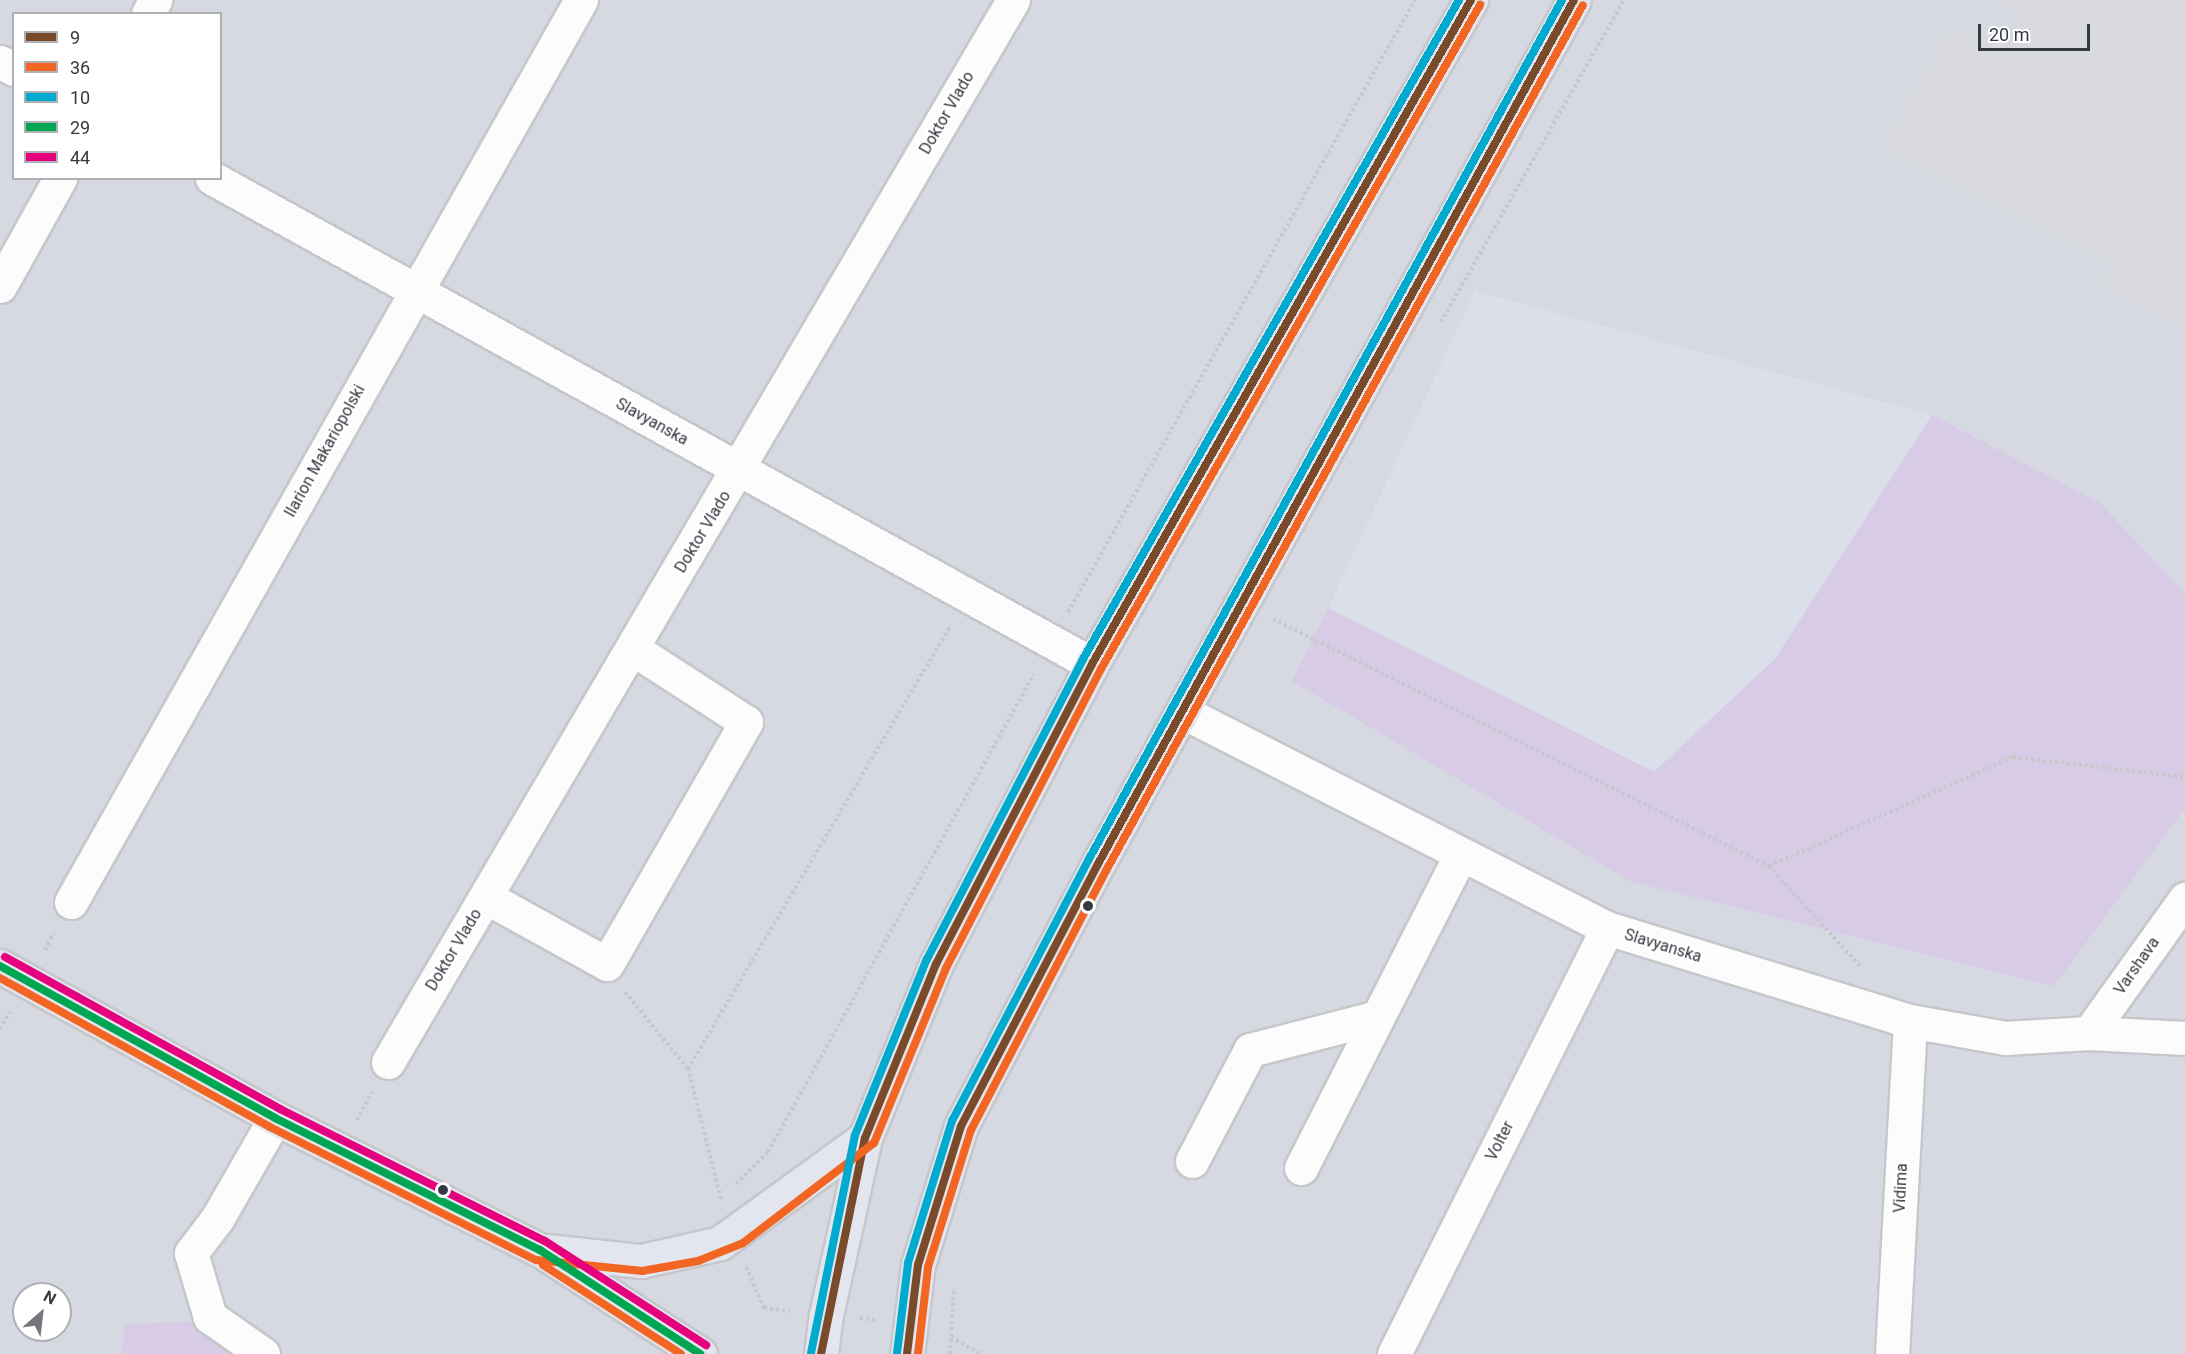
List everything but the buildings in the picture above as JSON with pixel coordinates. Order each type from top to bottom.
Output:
[{"type":"main road","points":[[908,1354],[918,1265],[961,1126],[1098,864],[1574,0]]},
{"type":"main road","points":[[821,1354],[826,1315],[865,1138],[936,964],[1092,664],[1469,1]]},
{"type":"main road","points":[[0,966],[275,1118],[540,1250],[700,1354]]},
{"type":"main road","points":[[540,1250],[641,1261],[720,1243],[865,1138]]},
{"type":"street","name":"Ilarion Makariopolski","points":[[71,902],[580,0]]},
{"type":"street","name":"Doktor Vlado","points":[[388,1062],[739,471],[1013,0]]},
{"type":"street","points":[[0,286],[59,180]]},
{"type":"street","name":"Slavyanska","points":[[216,180],[1092,664]]},
{"type":"street","points":[[486,897],[607,964],[746,722],[633,649]]},
{"type":"street","name":"Slavyanska","points":[[1183,712],[1607,928],[1910,1021],[2005,1038],[2089,1033],[2185,1038]]},
{"type":"street","points":[[1301,1168],[1461,854]]},
{"type":"street","name":"Varshava","points":[[2089,1033],[2185,899]]},
{"type":"street","name":"Volter","points":[[1394,1354],[1607,928]]},
{"type":"street","points":[[1192,1161],[1250,1050],[1378,1017]]},
{"type":"street","name":"Vidima","points":[[1892,1354],[1910,1021]]},
{"type":"street","points":[[262,1354],[210,1317],[191,1253],[217,1219],[275,1118]]},
{"type":"path","points":[[607,964],[631,1001],[688,1069],[721,1199],[768,1152],[1052,642],[1415,0]]},
{"type":"path","points":[[1437,328],[1624,0]]},
{"type":"path","points":[[688,1069],[968,596]]},
{"type":"path","points":[[1268,629],[1278,611]]},
{"type":"path","points":[[1273,619],[1769,866],[1863,969]]},
{"type":"path","points":[[1769,866],[2013,757],[2185,777]]},
{"type":"path","points":[[341,1150],[388,1062]]},
{"type":"path","points":[[747,1271],[764,1308]]},
{"type":"path","points":[[950,1354],[955,1285]]},
{"type":"path","points":[[951,1337],[981,1354]]},
{"type":"shaded area","points":[[0,0],[2185,0],[2185,1354],[0,1354]]},
{"type":"shaded area","points":[[1996,0],[2185,0],[2185,331],[2101,284],[2111,265],[1882,148],[1950,26],[2011,48],[2019,11]]},
{"type":"shaded area","points":[[1475,291],[1932,415],[1775,659],[1654,772],[1328,608]]},
{"type":"shaded area","points":[[1932,415],[2100,503],[2185,594],[2185,808],[2054,986],[1632,882],[1292,681],[1328,608],[1654,772],[1775,659]]},
{"type":"shaded area","points":[[221,1321],[280,1354],[121,1354],[126,1324]]},
{"type":"transit line","name":"10","points":[[811,1353],[855,1135],[927,959],[1083,659],[1459,0]]},
{"type":"transit line","name":"9","points":[[821,1354],[865,1138],[936,964],[1092,664],[1471,0]]},
{"type":"transit line","name":"10","points":[[897,1353],[908,1263],[952,1121],[1089,859],[1562,0]]},
{"type":"transit line","name":"9","points":[[907,1354],[918,1265],[961,1126],[1098,864],[1574,0]]},
{"type":"transit line","name":"36","points":[[0,978],[270,1127],[536,1260],[642,1271],[698,1261],[743,1243],[874,1143],[946,968],[1101,669],[1480,5]]},
{"type":"transit line","name":"36","points":[[918,1354],[928,1267],[971,1130],[1107,869],[1583,5]]},
{"type":"transit line","name":"44","points":[[5,957],[280,1109],[545,1241],[706,1345]]},
{"type":"transit line","name":"29","points":[[0,966],[275,1118],[540,1250],[700,1354]]},
{"type":"transit line","name":"36","points":[[543,1265],[681,1354]]}]
